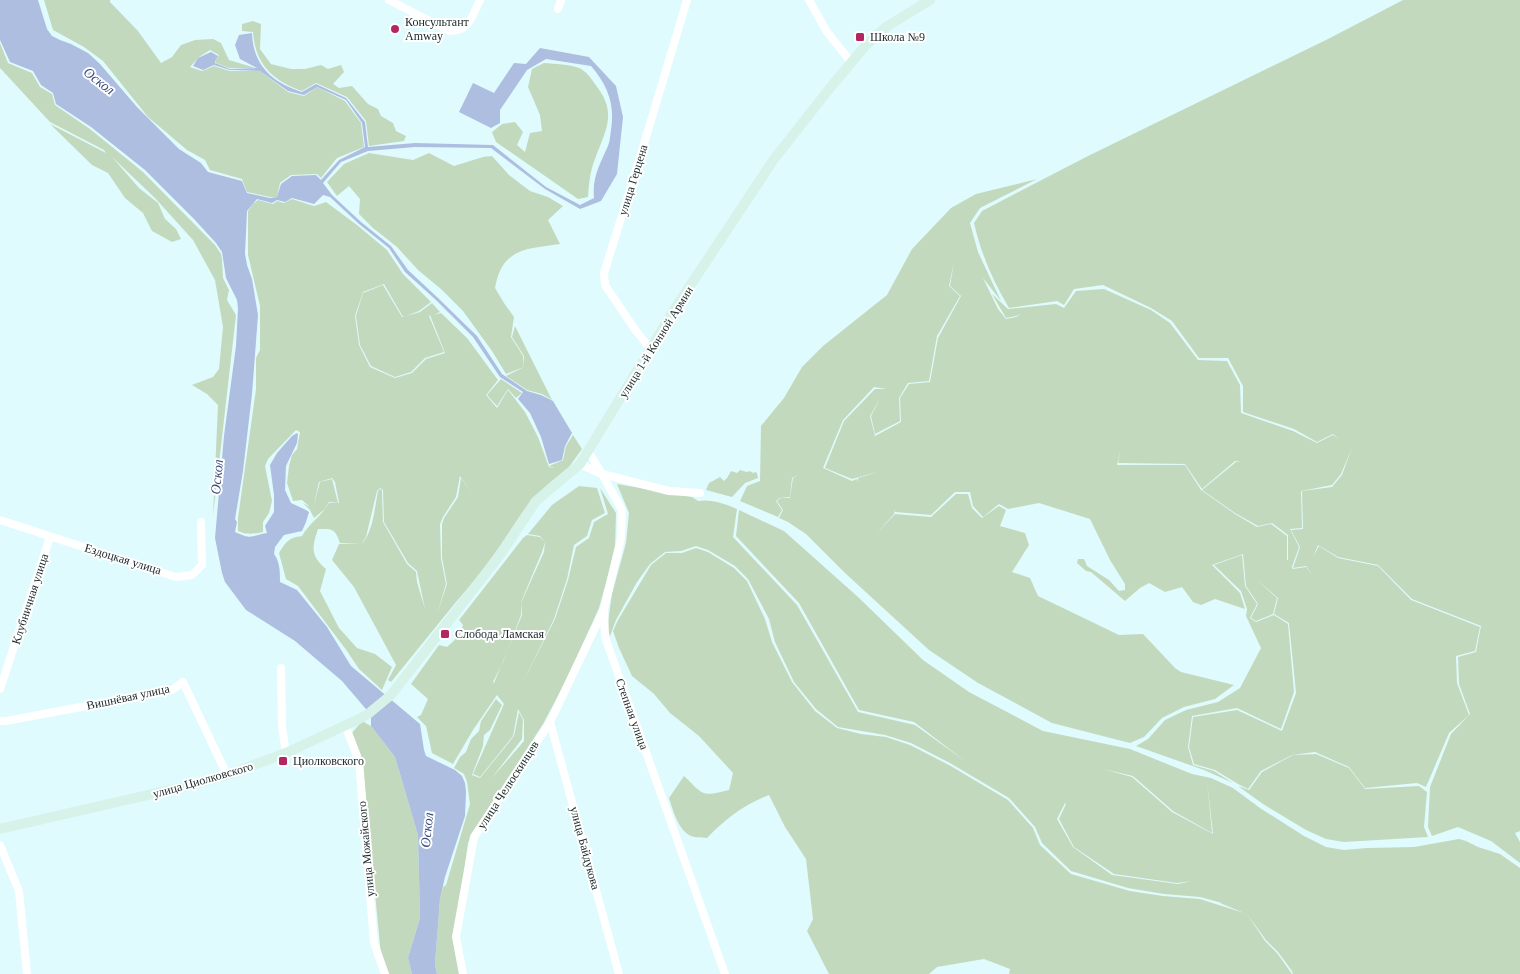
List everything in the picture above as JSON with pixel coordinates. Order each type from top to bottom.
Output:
[{"type":"main road","name":"улица 1-й Конной Армии","points":[[391,695],[500,555],[536,502],[580,464],[674,310],[774,159],[866,44],[886,27],[930,0]]},
{"type":"main road","name":"улица Циолковского","points":[[0,829],[227,775],[286,753],[346,725],[368,714],[391,695]]},
{"type":"street","points":[[389,0],[449,31],[459,31],[467,26],[480,0]]},
{"type":"street","points":[[558,9],[561,0]]},
{"type":"street","name":"улица Герцена","points":[[651,349],[636,331],[605,285],[604,273],[687,0]]},
{"type":"street","points":[[809,0],[827,32],[851,62]]},
{"type":"street","name":"Степная улица","points":[[588,451],[622,510],[621,538],[604,609],[605,638],[725,974]]},
{"type":"street","points":[[580,464],[602,474],[669,491],[700,493]]},
{"type":"street","name":"Ездоцкая улица","points":[[0,520],[176,577],[192,575],[202,565],[201,522]]},
{"type":"street","name":"Клубничная улица","points":[[0,690],[50,537]]},
{"type":"street","name":"улица Челюскинцев","points":[[463,974],[456,937],[474,837],[550,722],[604,609]]},
{"type":"street","points":[[281,668],[282,727],[286,753]]},
{"type":"street","name":"Вишнёвая улица","points":[[0,721],[172,690],[182,682],[227,775]]},
{"type":"street","name":"улица Байдукова","points":[[550,722],[619,974]]},
{"type":"street","name":"улица Можайского","points":[[346,725],[359,761],[374,943],[385,974]]},
{"type":"street","points":[[0,845],[19,891],[26,974]]},
{"type":"green space","points":[[44,0],[110,0],[138,31],[161,63],[172,57],[181,45],[195,40],[213,39],[221,43],[229,60],[256,68],[229,68],[216,63],[215,61],[219,55],[210,50],[199,57],[190,67],[202,71],[214,66],[230,71],[260,71],[288,92],[304,96],[317,87],[345,101],[361,123],[364,147],[337,158],[321,178],[317,174],[291,175],[280,183],[277,197],[247,192],[242,179],[210,170],[205,160],[187,150],[148,117],[103,61],[84,47],[53,30]]},
{"type":"green space","points":[[1403,0],[1520,0],[1520,831],[1515,833],[1520,842],[1520,863],[1491,841],[1458,827],[1432,836],[1428,827],[1430,787],[1451,734],[1470,714],[1459,684],[1458,657],[1476,652],[1481,626],[1412,599],[1378,565],[1338,557],[1318,545],[1313,557],[1319,546],[1338,558],[1378,566],[1411,600],[1480,627],[1475,651],[1456,656],[1457,683],[1469,715],[1449,733],[1426,787],[1417,783],[1365,788],[1349,767],[1315,752],[1292,755],[1261,771],[1248,789],[1215,770],[1194,764],[1189,747],[1193,717],[1237,710],[1282,731],[1296,693],[1289,623],[1274,614],[1278,598],[1256,579],[1277,598],[1273,614],[1256,621],[1251,618],[1258,604],[1246,586],[1243,554],[1212,565],[1240,593],[1245,609],[1215,599],[1201,605],[1193,602],[1182,587],[1165,592],[1149,583],[1125,601],[1091,572],[1086,571],[1077,563],[1078,559],[1084,559],[1087,566],[1109,580],[1119,591],[1125,590],[1125,584],[1110,560],[1090,519],[1039,503],[1008,509],[999,504],[983,517],[973,506],[970,492],[955,492],[931,515],[895,512],[895,509],[894,514],[876,534],[895,514],[931,517],[956,494],[968,494],[972,508],[982,518],[999,506],[1006,510],[1000,526],[1025,533],[1029,545],[1012,572],[1030,578],[1038,596],[1119,635],[1143,634],[1181,672],[1234,685],[1215,699],[1184,707],[1162,718],[1144,737],[1130,743],[1052,723],[978,683],[929,650],[845,573],[806,534],[779,518],[783,510],[777,501],[781,498],[790,498],[793,478],[799,474],[792,478],[790,497],[780,498],[776,501],[782,510],[778,517],[740,501],[747,486],[760,481],[761,426],[784,398],[802,367],[823,346],[887,295],[912,249],[951,208],[976,194],[1037,179],[980,208],[970,223],[978,252],[1001,301],[983,278],[998,309],[1006,319],[1021,314],[1006,318],[992,294],[1008,309],[1056,304],[1064,308],[1076,291],[1104,289],[1151,310],[1170,323],[1198,360],[1227,361],[1240,385],[1241,413],[1293,431],[1317,443],[1333,435],[1339,439],[1333,434],[1317,442],[1294,429],[1243,412],[1243,386],[1228,358],[1199,358],[1172,321],[1151,308],[1103,285],[1074,289],[1064,305],[1057,301],[1009,308],[988,267],[974,223],[982,211],[1088,156],[1328,39]],"holes":[[[954,262],[950,286],[961,296],[938,338],[930,382],[909,384],[900,398],[901,422],[875,436],[870,416],[881,397],[871,416],[875,434],[900,421],[899,398],[908,383],[929,381],[937,336],[960,296],[949,286]],[[874,387],[886,389],[875,389],[844,421],[825,468],[852,479],[881,471],[858,478],[858,482],[857,479],[852,481],[823,468],[843,420]],[[1352,448],[1342,475],[1332,487],[1302,491],[1303,529],[1291,530],[1300,547],[1293,568],[1306,566],[1313,576],[1306,567],[1293,569],[1290,564],[1292,567],[1299,547],[1290,529],[1302,528],[1301,491],[1332,485],[1341,474]],[[1120,451],[1118,463],[1185,464],[1202,489],[1235,461],[1241,462],[1236,462],[1202,490],[1235,513],[1258,526],[1272,523],[1288,535],[1288,560],[1287,536],[1271,524],[1257,527],[1235,514],[1201,490],[1185,465],[1117,465]]]},
{"type":"green space","points":[[253,21],[261,24],[260,49],[271,64],[291,69],[305,69],[321,65],[328,69],[341,65],[344,72],[333,84],[339,88],[352,86],[368,104],[378,109],[381,116],[393,123],[396,131],[406,136],[404,141],[369,146],[366,121],[347,97],[316,83],[302,91],[282,82],[274,76],[267,70],[257,53],[253,32],[242,31],[242,24]]},
{"type":"green space","points":[[0,43],[8,63],[32,73],[40,87],[52,94],[55,105],[90,129],[143,172],[215,245],[221,254],[223,278],[229,290],[227,300],[236,315],[213,516],[218,405],[207,394],[192,385],[213,377],[219,369],[223,327],[215,280],[193,240],[155,198],[112,157],[139,188],[158,203],[165,219],[176,229],[181,239],[172,242],[152,231],[143,213],[125,198],[108,173],[92,165],[50,124],[106,153],[104,150],[50,122],[0,68]]},
{"type":"green space","points":[[544,63],[582,69],[592,79],[606,104],[608,121],[592,168],[588,197],[578,199],[496,142],[492,132],[502,124],[515,122],[523,132],[517,145],[525,152],[530,133],[542,131],[540,115],[528,87],[532,69]]},
{"type":"green space","points":[[369,153],[413,160],[429,153],[454,166],[492,156],[509,175],[530,191],[548,197],[563,206],[548,220],[560,244],[536,247],[517,253],[503,265],[498,275],[495,288],[514,317],[511,337],[523,356],[524,367],[506,374],[463,311],[418,270],[397,247],[359,214],[360,199],[349,186],[337,196],[327,182],[344,164]]},
{"type":"green space","points":[[292,199],[314,206],[326,202],[387,250],[403,274],[431,302],[419,311],[406,316],[420,312],[432,303],[440,312],[434,315],[441,313],[467,338],[498,380],[486,395],[497,408],[508,390],[525,412],[538,437],[549,467],[555,468],[549,466],[563,460],[566,446],[573,435],[582,449],[569,467],[547,485],[524,510],[480,574],[391,682],[388,680],[396,665],[354,587],[332,560],[339,544],[360,543],[340,543],[335,532],[332,530],[318,529],[314,541],[315,555],[326,569],[320,591],[339,628],[357,648],[375,654],[392,667],[382,690],[359,669],[298,586],[286,579],[279,553],[290,539],[302,536],[324,510],[314,518],[310,510],[303,503],[310,507],[302,500],[293,501],[287,483],[289,466],[292,455],[297,449],[300,432],[296,430],[268,459],[265,466],[272,501],[269,513],[263,522],[263,532],[250,534],[238,531],[238,518],[256,389],[256,358],[260,350],[260,306],[248,255],[248,211],[258,200],[273,204],[277,201],[284,203]],"holes":[[[384,284],[403,317],[383,285],[363,293],[356,316],[360,345],[371,366],[395,377],[411,372],[425,358],[444,352],[430,315],[445,353],[426,359],[412,373],[395,378],[370,367],[359,345],[355,316],[363,292]],[[460,476],[474,496],[461,478],[458,497],[442,524],[442,558],[447,584],[437,614],[446,584],[441,559],[440,524],[456,497]],[[332,478],[335,482],[339,503],[332,479],[320,482],[313,509],[319,482]],[[380,488],[383,490],[384,522],[408,563],[417,571],[425,609],[416,572],[407,564],[383,522],[382,490],[380,489],[371,527],[368,534],[365,539],[361,544],[366,537],[377,491]]]},
{"type":"green space","points":[[515,326],[552,400],[542,394],[527,390],[506,376],[524,367],[524,356],[512,337]]},
{"type":"green space","points":[[501,379],[522,393],[516,398],[508,389],[497,406],[487,395]]},
{"type":"green space","points":[[740,470],[755,472],[758,478],[745,483],[732,497],[706,490],[709,483],[720,477],[724,481],[731,471],[737,473]]},
{"type":"green space","points":[[617,484],[692,497],[698,501],[718,502],[737,509],[733,537],[797,605],[858,712],[915,725],[965,761],[914,722],[859,710],[799,603],[736,536],[739,510],[784,531],[858,597],[923,660],[969,692],[1043,731],[1130,749],[1192,774],[1211,778],[1233,788],[1304,836],[1326,847],[1344,850],[1414,847],[1459,839],[1500,854],[1520,868],[1520,974],[1293,974],[1278,952],[1266,940],[1247,914],[1265,941],[1277,953],[1292,974],[1009,974],[1010,969],[984,959],[937,967],[929,974],[829,974],[807,931],[813,919],[806,859],[785,827],[769,795],[736,813],[707,838],[693,837],[686,833],[679,825],[674,814],[669,798],[684,776],[700,791],[708,794],[729,790],[733,773],[699,736],[670,713],[654,694],[632,676],[613,631],[651,565],[666,553],[682,553],[696,548],[708,552],[734,568],[747,581],[765,619],[772,642],[792,682],[815,711],[837,728],[861,734],[886,737],[910,745],[949,765],[1008,800],[1033,828],[1040,845],[1071,874],[1130,891],[1200,899],[1244,913],[1220,903],[1222,903],[1200,897],[1128,888],[1071,871],[1042,843],[1035,827],[1009,798],[950,763],[911,743],[885,735],[838,727],[816,709],[794,682],[775,642],[769,619],[748,579],[735,566],[708,550],[696,546],[681,551],[665,552],[650,564],[637,582],[616,620],[610,636],[607,629],[612,594],[626,543],[629,513]],"holes":[[[1103,769],[1133,776],[1173,811],[1212,833],[1207,781],[1213,834],[1172,812],[1132,777]],[[1065,803],[1059,819],[1074,847],[1114,874],[1177,883],[1192,881],[1178,884],[1112,875],[1073,847],[1057,819]]]},
{"type":"green space","points":[[579,486],[597,488],[605,513],[592,520],[587,536],[574,545],[567,579],[554,619],[523,682],[555,619],[568,580],[576,547],[589,538],[594,522],[608,514],[600,488],[616,513],[615,550],[599,608],[566,681],[543,724],[473,832],[468,843],[454,944],[460,974],[437,974],[435,964],[440,899],[443,887],[446,885],[470,804],[464,774],[454,768],[460,757],[466,752],[471,739],[479,731],[481,721],[496,699],[502,705],[490,730],[484,735],[483,746],[472,775],[480,778],[514,736],[519,712],[523,720],[522,739],[491,779],[524,741],[524,720],[518,709],[513,736],[480,777],[473,774],[504,704],[497,695],[453,764],[432,753],[426,726],[417,717],[421,715],[428,699],[411,684],[439,645],[447,647],[457,638],[463,625],[459,620],[523,538],[527,535],[540,537],[545,542],[540,536],[528,534],[552,505]],"holes":[[[545,542],[544,552],[521,603],[542,552]],[[521,603],[522,615],[508,650],[521,615]]]},
{"type":"green space","points":[[1242,555],[1245,586],[1257,604],[1250,618],[1256,622],[1274,615],[1288,624],[1294,692],[1281,729],[1237,708],[1192,716],[1188,747],[1193,765],[1214,771],[1233,783],[1204,770],[1136,746],[1148,739],[1165,720],[1186,710],[1218,702],[1240,688],[1261,648],[1246,616],[1247,609],[1241,591],[1214,565]]},
{"type":"green space","points":[[362,721],[371,726],[395,757],[418,835],[420,918],[408,958],[412,974],[388,974],[381,955],[362,759],[352,733]]},
{"type":"green space","points":[[1316,754],[1349,768],[1365,789],[1419,786],[1427,792],[1424,827],[1428,837],[1344,842],[1326,839],[1306,830],[1263,804],[1238,786],[1249,790],[1262,772],[1293,755]]},
{"type":"water","name":"Оскол","points":[[0,0],[38,0],[47,29],[52,36],[88,53],[137,107],[179,149],[201,163],[208,172],[242,181],[247,193],[270,198],[277,197],[281,184],[292,176],[316,175],[321,180],[339,160],[365,147],[362,123],[346,100],[317,87],[304,95],[288,91],[260,71],[230,70],[214,65],[203,70],[193,66],[198,58],[211,52],[218,56],[215,63],[230,69],[257,68],[240,59],[235,45],[239,35],[252,33],[253,45],[261,64],[266,72],[282,84],[302,92],[316,84],[346,98],[365,122],[368,147],[415,143],[493,145],[546,187],[580,205],[594,198],[595,177],[609,144],[612,121],[611,104],[606,88],[591,66],[546,59],[527,70],[500,110],[500,123],[491,128],[459,112],[473,83],[494,93],[514,63],[526,64],[540,48],[589,57],[616,86],[623,117],[617,174],[601,201],[580,209],[545,189],[491,148],[415,147],[368,151],[341,162],[323,183],[332,195],[361,222],[391,246],[408,270],[477,336],[502,374],[527,391],[553,401],[572,433],[565,446],[562,460],[549,464],[541,437],[530,413],[518,399],[523,392],[500,377],[473,337],[405,272],[389,248],[330,197],[323,195],[314,204],[292,198],[285,202],[277,200],[272,203],[257,199],[247,211],[245,254],[252,279],[258,315],[252,394],[235,519],[237,522],[235,532],[249,537],[267,533],[265,526],[274,512],[270,465],[277,453],[297,433],[297,443],[286,466],[285,490],[291,503],[309,512],[302,531],[284,535],[275,547],[274,554],[279,564],[280,582],[297,590],[327,627],[351,666],[420,724],[426,756],[455,770],[462,776],[465,783],[465,816],[445,877],[440,899],[435,964],[437,974],[412,974],[408,958],[420,918],[418,835],[395,757],[371,726],[371,715],[342,681],[295,641],[246,610],[225,582],[222,573],[215,538],[224,436],[236,346],[238,309],[237,300],[226,278],[222,252],[194,219],[145,170],[91,127],[56,104],[53,93],[41,85],[33,71],[10,62],[0,40]]},
{"type":"place","name":"Консультант Amway","points":[[395,29]]},
{"type":"place","name":"Школа №9","points":[[860,37]]},
{"type":"place","name":"Слобода Ламская","points":[[445,634]]},
{"type":"place","name":"Циолковского","points":[[283,761]]}]
